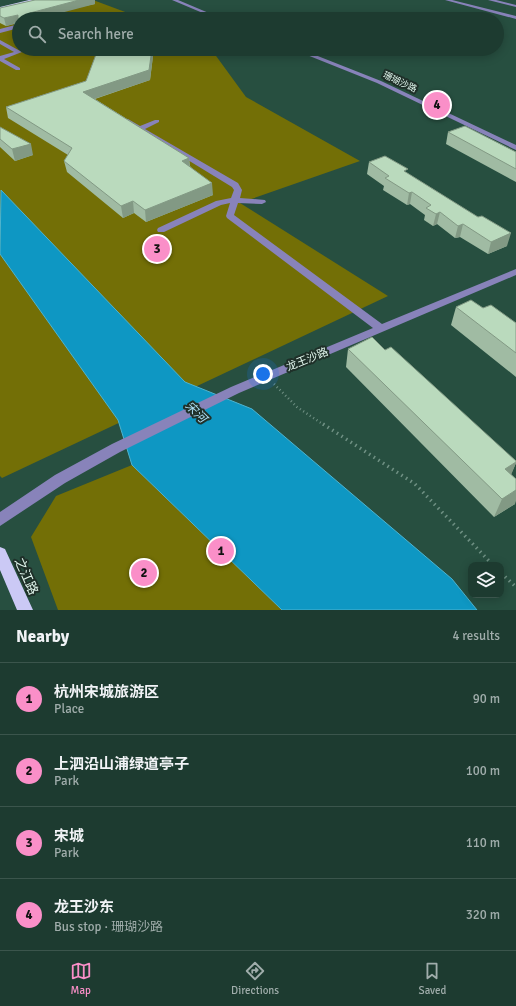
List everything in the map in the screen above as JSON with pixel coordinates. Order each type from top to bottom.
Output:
[{"type":"main road","points":[[0,8],[37,2]]},
{"type":"main road","points":[[0,12],[37,2]]},
{"type":"main road","name":"之江路","points":[[0,554],[24,610]]},
{"type":"street","points":[[174,0],[204,12]]},
{"type":"street","points":[[447,0],[493,12]]},
{"type":"street","points":[[490,0],[514,5]]},
{"type":"street","points":[[504,15],[516,18]]},
{"type":"street","points":[[0,31],[12,28]]},
{"type":"street","points":[[0,42],[12,48]]},
{"type":"street","points":[[0,59],[12,55]]},
{"type":"street","name":"珊瑚沙路","points":[[313,56],[379,82],[516,148]]},
{"type":"street","points":[[0,59],[18,69]]},
{"type":"street","points":[[121,117],[235,185],[238,190],[230,216],[381,329]]},
{"type":"street","points":[[141,128],[157,121]]},
{"type":"street","points":[[160,230],[219,203],[235,200],[262,202]]},
{"type":"street","name":"龙王沙路","points":[[0,520],[60,479],[116,448],[235,390],[516,272]]},
{"type":"path","points":[[266,376],[297,407],[415,484],[490,562]]},
{"type":"path","points":[[504,576],[516,587]]},
{"type":"shaded area","points":[[93,0],[125,12],[12,12],[12,56],[216,56],[246,97],[360,161],[240,203],[388,296],[2,478],[0,476],[0,13]]},
{"type":"shaded area","points":[[132,465],[282,610],[58,610],[31,537],[56,496]]},
{"type":"water","name":"宋河","points":[[1,190],[185,382],[252,409],[452,579],[477,610],[282,610],[132,465],[118,420],[0,254]]},
{"type":"building","points":[[35,0],[79,0],[34,12],[12,12],[12,16],[4,18],[0,16],[0,8]]},
{"type":"building","points":[[95,56],[151,56],[149,70],[83,92],[189,158],[182,161],[212,183],[145,210],[133,201],[121,206],[64,161],[72,148],[6,107],[86,81]]},
{"type":"building","points":[[465,126],[516,152],[516,169],[448,132]]},
{"type":"building","points":[[0,127],[31,144],[12,149],[0,139]]},
{"type":"building","points":[[385,156],[408,169],[404,171],[478,217],[482,216],[511,233],[491,242],[463,224],[458,226],[440,212],[436,214],[426,208],[431,205],[412,192],[409,193],[385,178],[389,176],[369,162]]},
{"type":"building","points":[[471,300],[483,308],[491,305],[516,323],[516,353],[456,307]]},
{"type":"building","points":[[372,337],[385,350],[391,347],[516,461],[505,469],[516,479],[516,490],[502,499],[348,349]]},
{"type":"place","name":"龙王沙东","points":[[437,105]]},
{"type":"place","name":"宋城","points":[[157,249]]},
{"type":"place","name":"杭州宋城旅游区","points":[[221,551]]},
{"type":"place","name":"上泗沿山浦绿道亭子","points":[[144,573]]}]
